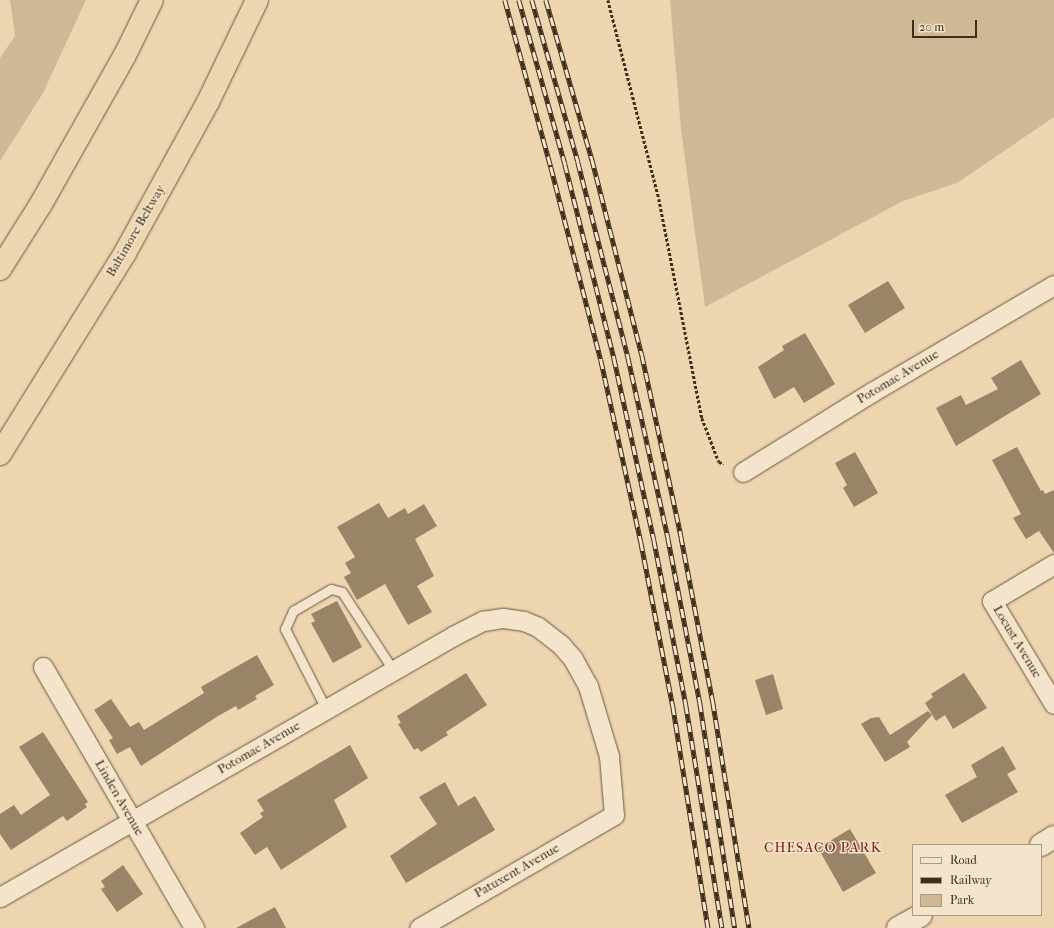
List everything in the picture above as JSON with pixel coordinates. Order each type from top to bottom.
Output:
[{"type":"highway","points":[[0,269],[41,204],[117,68],[152,0]]},
{"type":"highway","name":"Baltimore Beltway","points":[[0,454],[125,253],[208,102],[257,0]]},
{"type":"street","name":"Potomac Avenue","points":[[743,472],[872,392],[1054,286]]},
{"type":"street","name":"Locust Avenue","points":[[1054,564],[992,601],[1054,704]]},
{"type":"street","name":"Potomac Avenue","points":[[0,897],[133,822],[393,670],[483,621],[503,618],[524,621],[538,627],[561,645],[573,659],[588,686],[609,756],[614,815]]},
{"type":"street","name":"Linden Avenue","points":[[42,667],[194,928]]},
{"type":"street","name":"Patuxent Avenue","points":[[419,928],[614,815]]},
{"type":"street","points":[[1042,844],[1054,837]]},
{"type":"street","points":[[898,928],[919,916]]},
{"type":"lane","points":[[326,709],[285,629],[293,611],[331,589],[342,592],[393,670]]},
{"type":"path","points":[[608,0],[659,199],[702,418],[719,462],[743,472]]},
{"type":"green space","points":[[10,0],[86,0],[43,93],[0,161],[0,58],[15,36]]},
{"type":"green space","points":[[670,0],[1054,0],[1054,117],[957,183],[903,201],[705,307],[681,129]]},
{"type":"building","points":[[888,281],[905,308],[865,333],[848,305]]},
{"type":"building","points":[[805,333],[835,384],[804,403],[794,387],[774,399],[758,367],[784,350],[782,346]]},
{"type":"building","points":[[1021,360],[1041,394],[956,446],[936,408],[961,395],[966,405],[998,389],[991,378]]},
{"type":"building","points":[[1017,447],[1041,491],[1043,490],[1045,494],[1054,490],[1054,553],[1039,531],[1026,539],[1013,518],[1021,514],[992,460]]},
{"type":"building","points":[[855,452],[878,493],[854,507],[843,488],[847,485],[835,463]]},
{"type":"building","points":[[379,503],[388,518],[405,508],[408,514],[424,504],[437,526],[415,539],[434,576],[417,586],[432,612],[408,625],[385,584],[357,600],[344,577],[351,573],[345,563],[355,557],[337,527]]},
{"type":"building","points":[[337,601],[362,647],[333,663],[311,623],[315,621],[311,614]]},
{"type":"building","points":[[257,655],[274,685],[255,696],[257,699],[238,710],[236,706],[218,716],[141,766],[130,747],[117,754],[109,740],[113,738],[94,710],[111,699],[130,727],[139,722],[144,730],[204,693],[201,687]]},
{"type":"building","points":[[466,673],[487,705],[446,732],[448,735],[421,752],[418,748],[414,750],[398,724],[401,723],[397,716]]},
{"type":"building","points":[[964,673],[987,708],[953,729],[945,715],[936,721],[925,703],[933,697],[931,694]]},
{"type":"building","points":[[773,674],[783,709],[766,715],[755,680]]},
{"type":"building","points":[[928,711],[932,715],[907,742],[910,747],[885,762],[861,724],[871,718],[879,717],[890,735]]},
{"type":"building","points":[[43,732],[88,802],[85,804],[87,807],[67,821],[63,816],[11,850],[0,834],[0,814],[14,805],[21,815],[50,795],[19,747]]},
{"type":"building","points":[[350,745],[368,778],[334,800],[347,827],[281,870],[267,847],[255,855],[240,833],[263,817],[260,813],[264,811],[257,800]]},
{"type":"building","points":[[1003,746],[1016,769],[1007,774],[1018,792],[962,823],[945,795],[977,777],[971,765]]},
{"type":"building","points":[[445,782],[458,806],[475,796],[495,830],[406,883],[390,856],[437,824],[419,797]]},
{"type":"building","points":[[850,829],[876,873],[843,892],[818,848]]},
{"type":"building","points":[[123,865],[143,894],[117,912],[101,889],[105,887],[101,881]]},
{"type":"building","points":[[275,907],[286,928],[236,928]]},
{"type":"railway","points":[[505,0],[551,167],[601,360],[641,542],[673,706],[708,928]]},
{"type":"railway","points":[[519,0],[565,164],[614,358],[654,540],[686,705],[722,928]]},
{"type":"railway","points":[[532,0],[578,162],[628,357],[668,538],[700,703],[735,928]]},
{"type":"railway","points":[[546,0],[592,159],[642,355],[681,536],[713,702],[749,928]]},
{"type":"district","name":"CHESACO PARK","points":[[823,848]]}]
